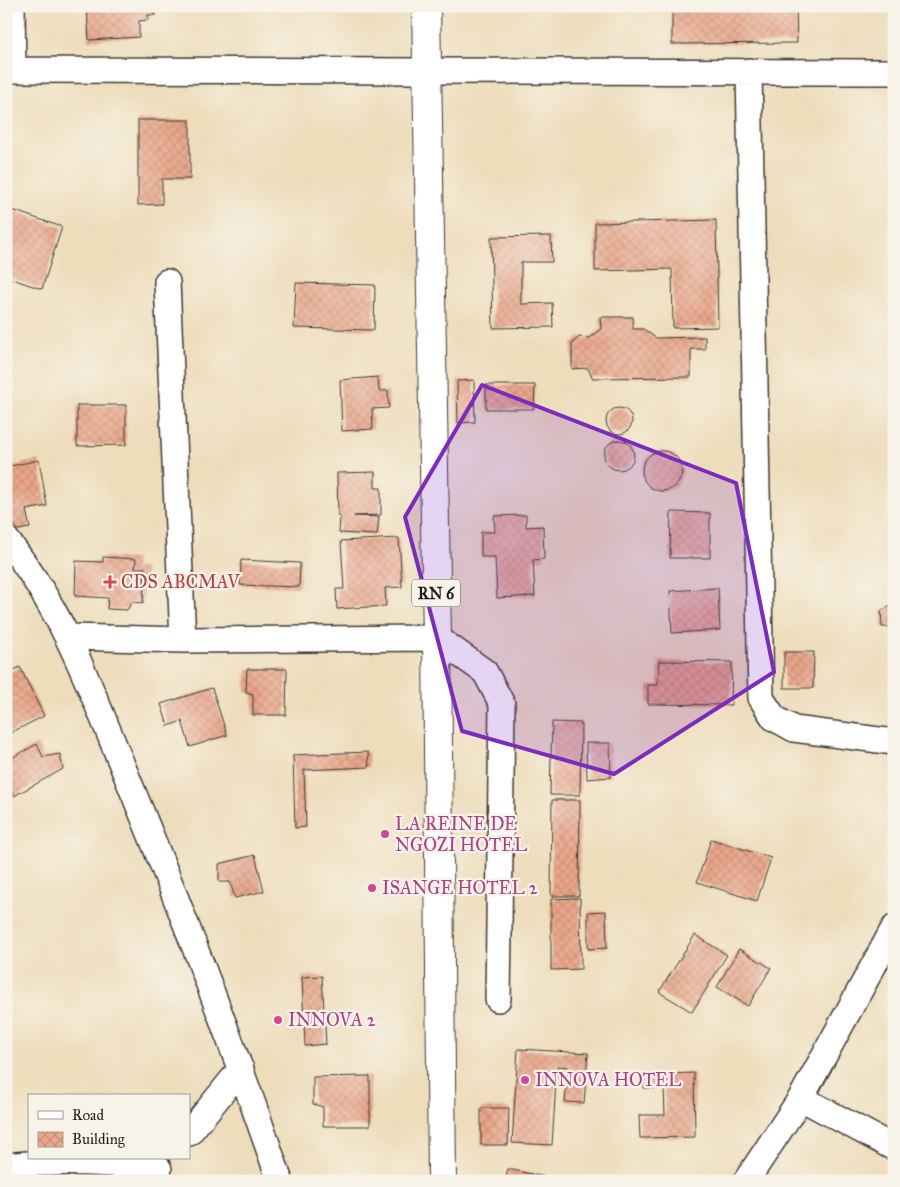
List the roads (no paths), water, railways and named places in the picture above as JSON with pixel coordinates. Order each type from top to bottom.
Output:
[{"type":"main road","name":"RN 6","points":[[426,6],[437,638],[442,1181]]},
{"type":"street","points":[[12,6],[9,70],[894,72]]},
{"type":"street","points":[[749,72],[761,698],[774,718],[794,729],[894,742]]},
{"type":"street","points":[[167,282],[183,640]]},
{"type":"street","points":[[6,539],[31,570],[70,638],[168,875],[241,1069],[280,1181]]},
{"type":"street","points":[[70,638],[183,640],[437,638],[486,672],[502,704],[498,999]]},
{"type":"street","points":[[746,1181],[801,1098],[894,928]]},
{"type":"street","points":[[190,1132],[241,1069]]},
{"type":"street","points":[[801,1098],[894,1148]]},
{"type":"street","points":[[6,1166],[32,1163],[104,1162],[160,1169]]},
{"type":"place","name":"CDS ABCMAV","points":[[110,582]]},
{"type":"place","name":"LA REINE DE NGOZI HOTEL","points":[[385,834]]},
{"type":"place","name":"ISANGE HOTEL 2","points":[[372,888]]},
{"type":"place","name":"INNOVA 2","points":[[278,1020]]},
{"type":"place","name":"INNOVA HOTEL","points":[[525,1080]]}]
